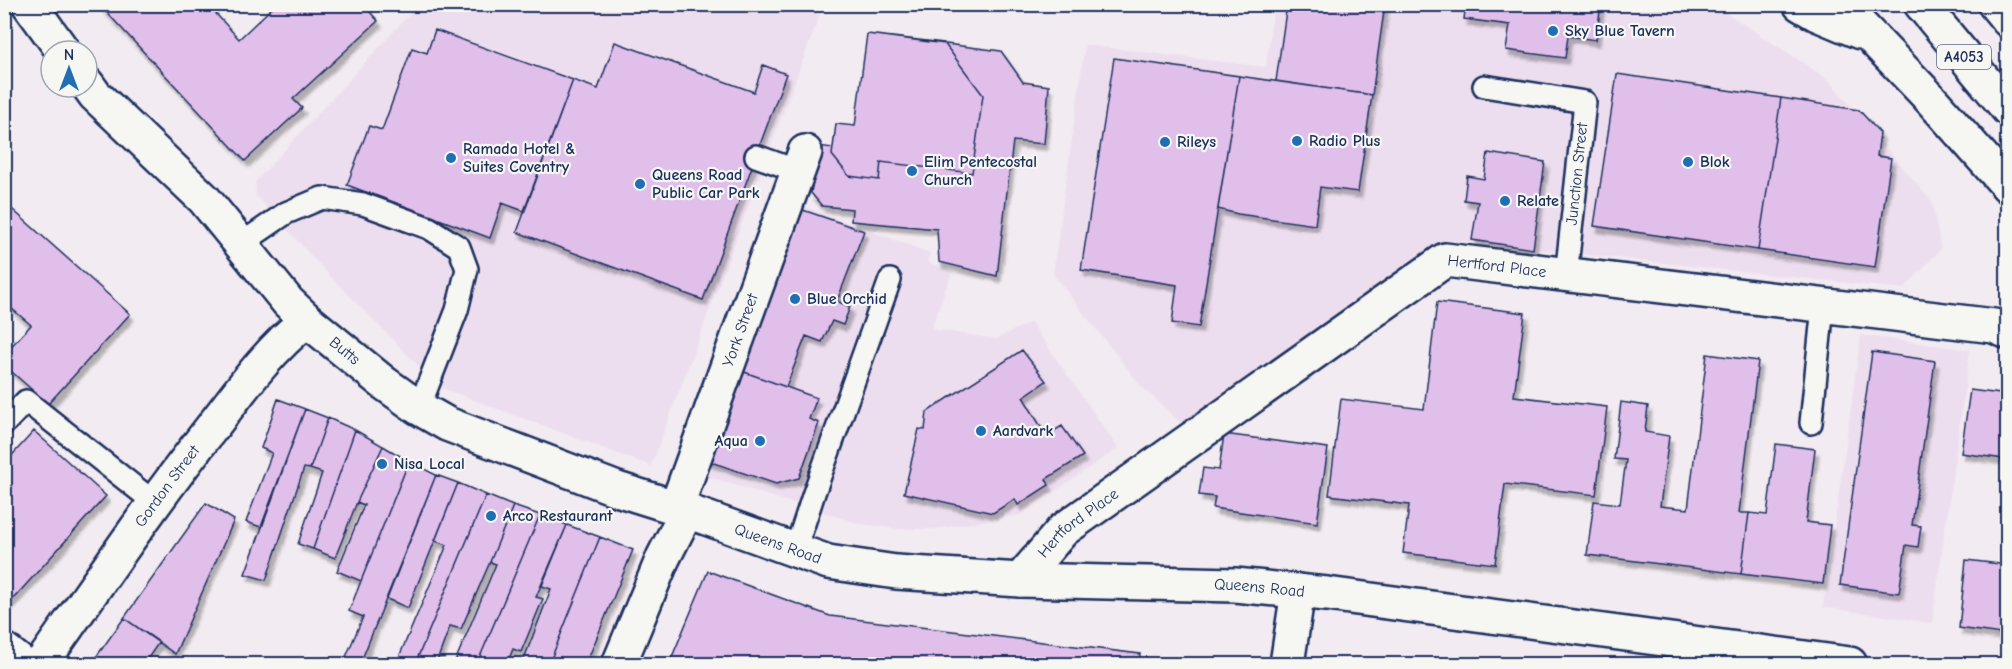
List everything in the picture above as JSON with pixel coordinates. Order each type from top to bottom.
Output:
[{"type":"main road","points":[[29,4],[54,39]]},
{"type":"main road","points":[[1800,4],[1817,14],[1870,36]]},
{"type":"main road","points":[[1840,4],[1927,94],[2007,186]]},
{"type":"main road","name":"A4053","points":[[1921,4],[2007,109]]},
{"type":"main road","points":[[1995,4],[2007,20]]},
{"type":"main road","name":"Butts","points":[[99,99],[204,199],[288,302],[384,383],[419,408],[447,424],[617,489],[682,510]]},
{"type":"main road","name":"York Street","points":[[619,664],[682,510],[801,162]]},
{"type":"main road","name":"Hertford Place","points":[[1020,580],[1062,530],[1445,260],[1994,326],[2007,332]]},
{"type":"main road","name":"Gordon Street","points":[[41,664],[155,503],[257,368],[289,334],[307,320]]},
{"type":"main road","name":"Queens Road","points":[[682,510],[828,562],[896,572],[1020,580],[1235,585],[1298,591],[1850,664]]},
{"type":"main road","points":[[1287,664],[1298,591]]},
{"type":"lane","name":"Junction Street","points":[[1484,86],[1585,102],[1566,276]]},
{"type":"lane","points":[[756,156],[801,162]]},
{"type":"lane","points":[[241,244],[286,213],[321,198],[363,204],[429,228],[459,247],[466,269],[457,310],[419,408]]},
{"type":"lane","points":[[795,551],[891,280]]},
{"type":"lane","points":[[1811,423],[1822,306]]},
{"type":"lane","points":[[4,424],[26,401],[155,503]]},
{"type":"lane","points":[[4,642],[32,664]]},
{"type":"shaded area","points":[[561,4],[591,10],[822,9],[651,466],[439,387],[327,273],[256,195],[255,182],[418,5]]},
{"type":"shaded area","points":[[1274,4],[1714,5],[1828,79],[1932,202],[1941,249],[1904,289],[1449,240],[1294,354],[1184,426],[1141,386],[1053,274],[1085,45],[1266,67]]},
{"type":"shaded area","points":[[797,204],[930,253],[927,262],[952,272],[931,329],[996,339],[1031,322],[1118,448],[1020,515],[935,529],[900,529],[861,524],[696,473]]},
{"type":"shaded area","points":[[1861,335],[1970,350],[1932,623],[1823,607]]},
{"type":"building","points":[[99,4],[207,4],[239,39],[276,4],[363,4],[378,21],[293,99],[302,108],[245,161]]},
{"type":"building","points":[[1287,4],[1385,4],[1372,95],[1276,81]]},
{"type":"building","name":"Sky Blue Tavern","points":[[1466,4],[1601,4],[1596,40],[1568,36],[1565,58],[1506,50],[1510,25],[1464,19]]},
{"type":"building","name":"Ramada Hotel & Suites Coventry","points":[[435,30],[573,80],[524,211],[502,203],[490,238],[347,185],[369,126],[382,130],[412,48],[427,53]]},
{"type":"building","name":"Elim Pentecostal Church","points":[[867,34],[1001,51],[1023,82],[1049,86],[1044,144],[1013,141],[997,276],[939,262],[937,229],[851,221],[852,209],[822,206],[811,193],[818,146],[833,148],[836,124],[855,126]]},
{"type":"building","points":[[867,34],[944,43],[983,95],[972,173],[881,162],[879,180],[849,176],[832,155],[836,124],[855,126]]},
{"type":"building","name":"Queens Road Public Car Park","points":[[615,42],[754,92],[763,65],[786,74],[703,300],[517,232],[573,80],[598,89]]},
{"type":"building","name":"Rileys","points":[[1114,58],[1239,76],[1199,327],[1172,323],[1177,285],[1081,270]]},
{"type":"building","name":"Blok","points":[[1617,74],[1781,98],[1758,250],[1594,226]]},
{"type":"building","name":"Radio Plus","points":[[1239,76],[1372,95],[1358,192],[1320,187],[1315,225],[1218,209]]},
{"type":"building","points":[[1781,98],[1859,110],[1880,133],[1877,156],[1891,158],[1875,267],[1758,250]]},
{"type":"building","name":"Relate","points":[[1488,153],[1545,162],[1533,249],[1472,240],[1478,202],[1464,200],[1467,176],[1484,179]]},
{"type":"building","points":[[4,202],[130,314],[48,404],[4,365],[4,354],[31,325],[4,302]]},
{"type":"building","points":[[800,209],[864,231],[837,301],[850,307],[843,325],[832,321],[822,342],[806,336],[786,387],[736,369]]},
{"type":"building","points":[[1437,302],[1525,313],[1514,396],[1607,407],[1596,495],[1505,484],[1495,564],[1403,553],[1409,505],[1329,495],[1341,399],[1424,409]]},
{"type":"building","name":"Aardvark","points":[[1022,350],[1046,381],[1023,397],[1044,432],[1049,434],[1062,426],[1083,456],[1046,479],[1049,485],[1018,505],[1015,499],[993,513],[904,493],[919,429],[925,430],[927,412]]},
{"type":"building","points":[[1872,352],[1935,361],[1912,525],[1921,526],[1918,547],[1906,545],[1899,593],[1840,585]]},
{"type":"building","points":[[1707,354],[1758,361],[1739,513],[1749,513],[1741,574],[1587,555],[1594,501],[1620,504],[1626,460],[1614,459],[1621,402],[1648,406],[1645,432],[1669,436],[1660,506],[1688,509]]},
{"type":"building","name":"Aqua","points":[[736,369],[817,398],[809,419],[819,423],[799,478],[776,484],[702,459]]},
{"type":"building","points":[[1970,390],[2008,395],[2008,463],[2004,459],[1961,453]]},
{"type":"building","points":[[278,399],[305,409],[261,527],[246,522],[272,453],[261,448]]},
{"type":"building","points":[[305,409],[328,418],[310,469],[304,468],[266,580],[245,574]]},
{"type":"building","points":[[328,418],[355,430],[313,549],[298,544],[322,473],[310,469]]},
{"type":"building","points":[[355,430],[383,446],[357,502],[335,558],[313,549]]},
{"type":"building","points":[[34,431],[106,496],[4,609],[4,464]]},
{"type":"building","points":[[1224,434],[1328,448],[1317,523],[1213,508],[1215,497],[1199,495],[1203,468],[1219,470]]},
{"type":"building","points":[[1776,444],[1815,449],[1806,522],[1830,525],[1823,584],[1741,574],[1749,513],[1767,515]]},
{"type":"building","points":[[383,446],[409,461],[361,581],[337,571],[364,505],[357,502]]},
{"type":"building","points":[[409,461],[436,475],[360,664],[343,664],[363,617],[349,611]]},
{"type":"building","points":[[436,475],[458,483],[408,608],[387,599]]},
{"type":"building","points":[[458,483],[486,495],[415,664],[396,664],[447,545],[435,541]]},
{"type":"building","points":[[486,495],[513,506],[490,562],[461,629],[450,626],[436,664],[415,664]]},
{"type":"building","points":[[206,503],[234,520],[175,654],[124,618]]},
{"type":"building","points":[[513,506],[540,515],[477,664],[454,664],[496,564],[490,562]]},
{"type":"building","points":[[540,515],[567,525],[536,597],[543,599],[521,652],[513,649],[507,664],[477,664]]},
{"type":"building","points":[[567,525],[600,537],[549,664],[522,664],[551,589],[542,586]]},
{"type":"building","points":[[600,537],[633,550],[586,664],[549,664]]},
{"type":"building","points":[[1966,560],[2008,565],[2008,635],[1959,628]]},
{"type":"building","points":[[708,571],[830,616],[1140,654],[1139,664],[669,664]]},
{"type":"building","points":[[124,618],[159,642],[144,664],[138,664],[128,658],[124,664],[91,664]]},
{"type":"building","points":[[1145,658],[1185,662],[1185,664],[1144,664]]},
{"type":"place","name":"Sky Blue Tavern","points":[[1553,31]]},
{"type":"place","name":"Radio Plus","points":[[1297,141]]},
{"type":"place","name":"Rileys","points":[[1165,142]]},
{"type":"place","name":"Ramada Hotel & Suites Coventry","points":[[451,158]]},
{"type":"place","name":"Blok","points":[[1688,162]]},
{"type":"place","name":"Elim Pentecostal Church","points":[[912,171]]},
{"type":"place","name":"Queens Road Public Car Park","points":[[640,184]]},
{"type":"place","name":"Relate","points":[[1505,201]]},
{"type":"place","name":"Blue Orchid","points":[[795,299]]},
{"type":"place","name":"Aardvark","points":[[981,431]]},
{"type":"place","name":"Aqua","points":[[760,441]]},
{"type":"place","name":"Nisa Local","points":[[382,464]]},
{"type":"place","name":"Arco Restaurant","points":[[491,516]]}]
